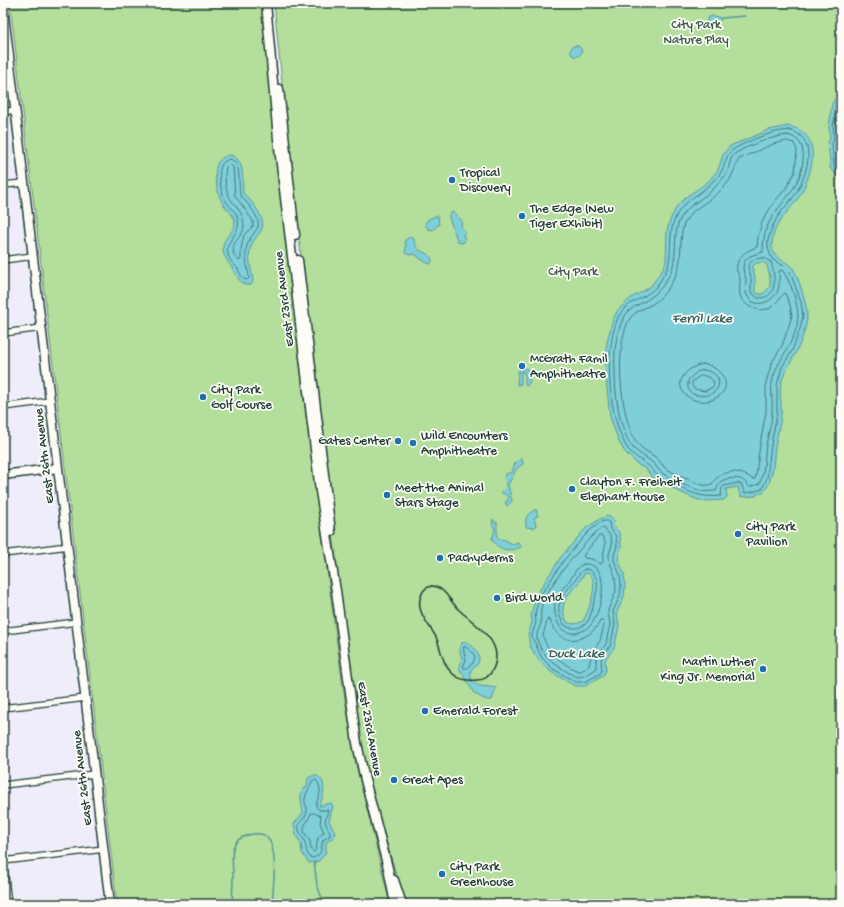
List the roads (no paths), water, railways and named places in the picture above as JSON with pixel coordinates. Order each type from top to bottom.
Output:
[{"type":"main road","name":"East 23rd Avenue","points":[[266,3],[278,139],[326,531],[336,591],[357,744],[388,868],[395,904]]},
{"type":"main road","name":"East 23rd Avenue","points":[[271,3],[278,88],[294,231],[331,528],[336,591]]},
{"type":"main road","name":"East 26th Avenue","points":[[3,6],[5,39],[16,110],[110,904]]},
{"type":"main road","points":[[270,51],[275,84],[278,88]]},
{"type":"main road","points":[[3,475],[58,468]]},
{"type":"main road","name":"East 23rd Avenue","points":[[388,868],[402,904]]},
{"type":"street","points":[[3,112],[16,110]]},
{"type":"street","points":[[3,185],[24,183]]},
{"type":"street","points":[[3,260],[33,256]]},
{"type":"street","points":[[3,333],[42,328]]},
{"type":"street","points":[[3,406],[50,401]]},
{"type":"street","points":[[3,554],[68,546]]},
{"type":"street","points":[[3,631],[77,622]]},
{"type":"street","points":[[3,708],[86,698]]},
{"type":"street","points":[[3,785],[95,774]]},
{"type":"street","points":[[8,904],[3,861],[104,849]]},
{"type":"water","points":[[712,16],[719,17],[721,20],[709,27],[707,26],[706,21]]},
{"type":"water","points":[[576,45],[580,47],[582,51],[580,55],[576,57],[572,55],[570,51],[572,47]]},
{"type":"water","points":[[841,96],[841,176],[836,175],[830,168],[828,142],[830,139],[829,128],[832,103],[836,98]]},
{"type":"water","name":"Ferril Lake","points":[[788,126],[799,130],[807,136],[811,145],[812,154],[809,176],[800,195],[775,229],[772,244],[774,253],[791,266],[797,277],[802,289],[806,307],[806,325],[799,346],[785,372],[781,384],[781,418],[771,477],[767,488],[763,493],[756,494],[756,496],[744,497],[740,496],[738,487],[726,489],[727,497],[724,500],[701,501],[652,477],[646,469],[638,465],[625,452],[619,442],[610,417],[605,359],[607,342],[613,319],[618,310],[631,298],[652,285],[663,269],[666,261],[667,231],[670,220],[677,206],[686,197],[708,182],[718,170],[723,155],[730,146],[769,130]],"holes":[[[763,262],[767,265],[770,277],[770,287],[763,294],[758,294],[755,291],[755,277],[752,267],[755,264]]]},
{"type":"water","points":[[230,155],[235,157],[241,165],[243,176],[243,193],[257,209],[263,224],[261,231],[252,243],[250,250],[253,281],[251,285],[245,285],[240,281],[226,259],[223,250],[225,240],[235,226],[235,222],[233,216],[220,198],[216,181],[216,169],[220,160]]},
{"type":"water","points":[[453,212],[462,221],[461,226],[465,232],[463,235],[465,239],[462,243],[458,242],[449,218],[449,215]]},
{"type":"water","points":[[438,216],[439,224],[433,230],[428,229],[425,224],[427,220]]},
{"type":"water","points":[[410,237],[414,239],[420,251],[431,256],[432,262],[430,264],[414,254],[410,255],[405,253],[405,240]]},
{"type":"water","points":[[521,368],[528,369],[531,374],[529,378],[530,381],[527,386],[525,385],[525,376],[523,371],[521,371],[521,384],[517,385],[518,372]]},
{"type":"water","points":[[522,458],[523,464],[517,468],[508,485],[512,501],[507,506],[505,502],[508,500],[508,497],[502,493],[506,487],[505,476],[506,474],[512,472],[515,463]]},
{"type":"water","points":[[536,509],[538,516],[534,518],[536,525],[534,528],[526,527],[527,516]]},
{"type":"water","name":"Duck Lake","points":[[608,516],[615,521],[613,524],[614,527],[620,535],[621,546],[618,560],[624,573],[624,597],[617,612],[619,626],[614,648],[606,658],[606,670],[603,676],[585,686],[575,686],[551,672],[539,661],[530,646],[528,635],[532,622],[531,614],[537,594],[561,557],[586,528]],"holes":[[[588,573],[591,576],[594,585],[591,601],[583,621],[571,624],[567,622],[563,613],[564,602],[584,574]]]},
{"type":"water","points":[[493,519],[495,523],[497,522],[497,536],[499,539],[513,544],[518,542],[521,547],[509,550],[501,548],[495,543],[492,539],[495,529],[492,524]]},
{"type":"water","points":[[466,642],[475,649],[479,659],[476,666],[471,670],[472,681],[478,685],[496,688],[492,700],[482,698],[474,693],[459,668],[462,660],[460,647],[462,643]]},
{"type":"water","points":[[315,775],[322,780],[324,789],[319,806],[331,803],[333,806],[329,821],[335,832],[334,837],[326,842],[326,852],[319,861],[309,863],[302,853],[301,844],[296,835],[294,824],[303,813],[301,795],[307,786],[308,778]]},
{"type":"waterway","points":[[721,18],[745,16]]},
{"type":"waterway","points":[[232,904],[232,852],[237,842],[241,838],[256,834],[261,834],[267,837],[271,843],[273,851],[274,869],[272,904]]},
{"type":"waterway","points":[[314,862],[317,885],[324,904]]},
{"type":"railway","points":[[431,586],[440,588],[458,609],[480,627],[492,642],[496,659],[489,676],[480,680],[463,679],[454,675],[446,665],[436,637],[421,612],[420,607],[423,592],[426,588],[431,586]]},
{"type":"place","name":"Tropical Discovery","points":[[452,180]]},
{"type":"place","name":"The Edge (New Tiger Exhibit)","points":[[522,216]]},
{"type":"place","name":"McGrath Famil Amphitheatre","points":[[522,366]]},
{"type":"place","name":"City Park Golf Course","points":[[203,397]]},
{"type":"place","name":"Gates Center","points":[[398,441]]},
{"type":"place","name":"Wild Encounters Amphitheatre","points":[[413,443]]},
{"type":"place","name":"Clayton F. Freiheit Elephant House","points":[[572,489]]},
{"type":"place","name":"Meet the Animal Stars Stage","points":[[387,495]]},
{"type":"place","name":"City Park Pavilion","points":[[738,534]]},
{"type":"place","name":"Pachyderms","points":[[440,558]]},
{"type":"place","name":"Bird World","points":[[497,598]]},
{"type":"place","name":"Martin Luther King Jr. Memorial","points":[[763,669]]},
{"type":"place","name":"Emerald Forest","points":[[425,711]]},
{"type":"place","name":"Great Apes","points":[[394,780]]},
{"type":"place","name":"City Park Greenhouse","points":[[442,874]]},
{"type":"park label","name":"City Park Nature Play","points":[[696,32]]},
{"type":"park label","name":"City Park","points":[[573,272]]}]
